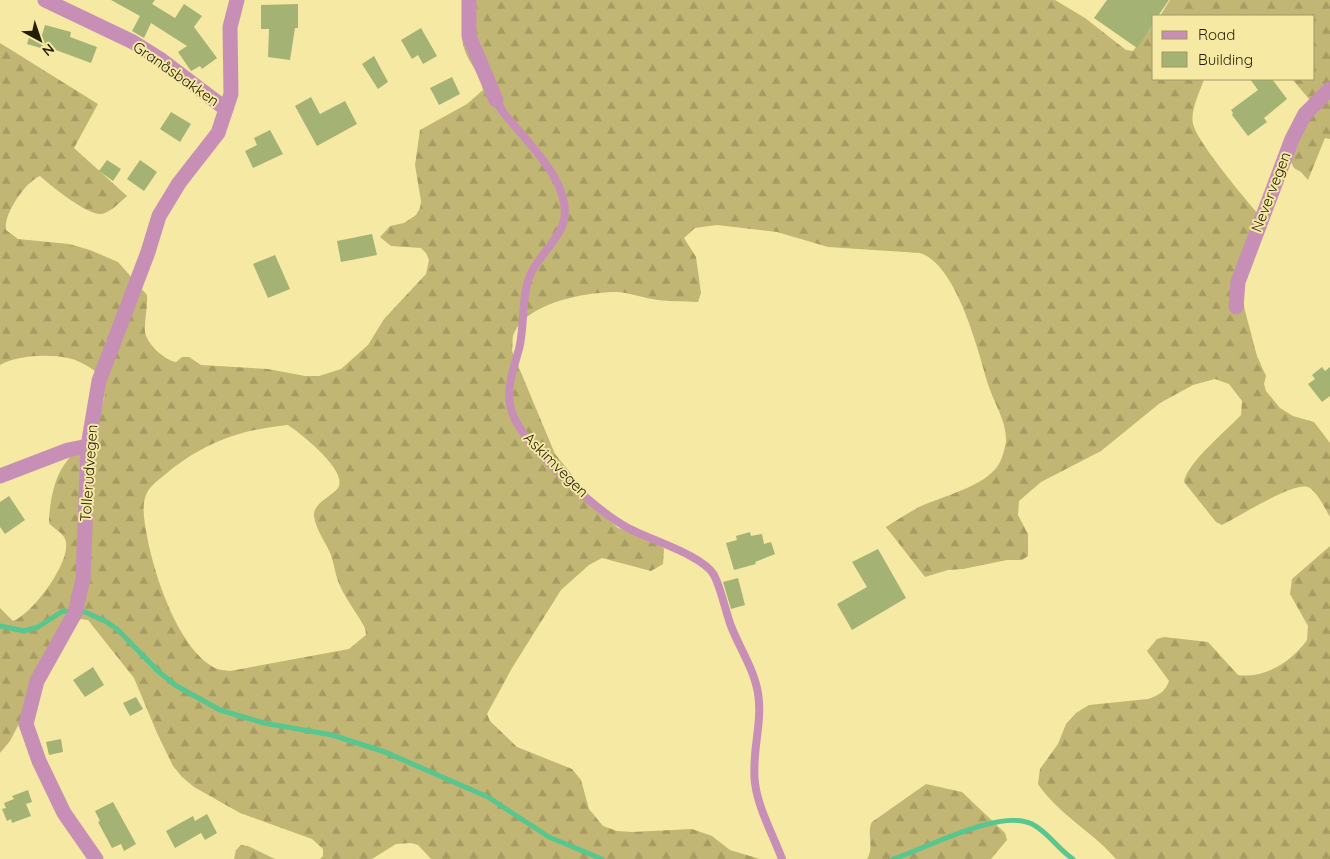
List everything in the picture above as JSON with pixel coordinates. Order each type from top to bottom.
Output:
[{"type":"street","name":"Granåsbakken","points":[[45,0],[147,50],[226,109]]},
{"type":"street","name":"Tollerudvegen","points":[[96,859],[64,813],[39,761],[26,724],[37,681],[75,612],[83,579],[88,446],[99,381],[148,252],[159,216],[179,183],[218,132],[231,94],[230,27],[237,0]]},
{"type":"street","name":"Askimvegen","points":[[469,0],[469,36],[496,100]]},
{"type":"street","name":"Nevervegen","points":[[1236,307],[1241,273],[1292,139],[1305,114],[1330,88]]},
{"type":"street","points":[[0,476],[68,450],[88,446]]},
{"type":"lane","name":"Askimvegen","points":[[496,100],[502,111],[552,173],[560,186],[565,207],[560,230],[533,269],[526,288],[522,334],[510,384],[510,404],[513,415],[536,449],[610,517],[630,529],[699,562],[713,574],[730,625],[758,690],[759,714],[755,782],[782,859]]},
{"type":"green space","points":[[465,0],[1055,0],[1085,18],[1126,50],[1133,51],[1152,27],[1152,80],[1204,80],[1193,113],[1193,124],[1204,145],[1264,221],[1242,285],[1244,307],[1257,356],[1266,376],[1264,384],[1266,391],[1280,408],[1293,416],[1314,422],[1330,443],[1330,517],[1316,494],[1310,488],[1303,486],[1281,493],[1222,525],[1216,522],[1184,482],[1186,475],[1199,457],[1241,415],[1242,401],[1229,384],[1215,379],[1193,385],[1160,403],[1101,451],[1041,482],[1019,501],[1018,515],[1028,534],[1028,556],[1022,560],[1007,560],[963,569],[948,570],[925,577],[886,527],[919,507],[974,485],[984,479],[999,464],[1006,442],[1002,420],[988,384],[972,331],[955,291],[945,274],[933,261],[920,253],[828,247],[777,232],[717,225],[695,228],[684,238],[696,257],[701,293],[698,302],[658,300],[618,292],[590,294],[558,301],[543,307],[520,324],[513,336],[512,351],[555,454],[607,518],[618,528],[654,538],[664,549],[663,564],[651,571],[602,558],[589,565],[561,590],[512,668],[487,714],[490,721],[517,747],[572,769],[581,780],[589,809],[603,826],[617,831],[632,832],[692,829],[712,836],[730,850],[760,859],[431,859],[418,845],[411,843],[396,844],[372,859],[320,859],[323,856],[323,849],[312,839],[240,813],[194,787],[182,777],[173,766],[157,733],[134,678],[88,620],[81,619],[69,628],[10,741],[0,753],[0,608],[13,621],[21,617],[40,598],[58,572],[66,548],[64,537],[49,523],[54,489],[61,470],[96,419],[105,392],[102,379],[92,369],[81,362],[71,359],[33,356],[15,359],[0,365],[0,43],[98,104],[74,148],[127,196],[108,212],[95,213],[69,199],[40,176],[28,185],[16,200],[8,216],[6,230],[18,239],[69,244],[90,250],[118,262],[147,295],[146,337],[161,355],[171,361],[176,362],[182,357],[189,357],[201,365],[268,369],[305,376],[319,376],[341,369],[368,345],[384,319],[426,274],[429,260],[421,248],[391,246],[380,237],[390,226],[404,223],[416,215],[420,208],[421,201],[415,165],[420,130],[467,104],[483,90],[480,79],[466,53],[462,31]],"holes":[[[288,425],[312,444],[337,472],[340,481],[338,488],[316,507],[314,516],[317,527],[331,555],[341,587],[365,628],[366,635],[349,649],[230,671],[217,669],[202,658],[190,645],[170,609],[150,552],[144,521],[146,495],[153,485],[181,462],[209,446],[239,434]]]},
{"type":"green space","points":[[1170,0],[1330,0],[1330,139],[1325,138],[1308,180],[1301,172],[1294,168],[1287,154],[1308,106],[1309,99],[1293,80],[1315,80],[1315,15],[1161,15]]},
{"type":"green space","points":[[1330,546],[1330,859],[1116,859],[1056,805],[1038,784],[1040,769],[1058,744],[1066,724],[1076,713],[1089,705],[1148,699],[1161,693],[1169,681],[1147,651],[1157,639],[1164,637],[1208,642],[1238,675],[1258,674],[1277,667],[1286,661],[1307,640],[1308,626],[1290,594],[1292,579]]},
{"type":"green space","points":[[926,784],[962,792],[1005,833],[1007,840],[991,859],[867,859],[870,850],[870,826],[872,822]]},
{"type":"green space","points":[[241,845],[248,846],[275,859],[234,859],[236,850]]},
{"type":"building","points":[[111,0],[155,0],[152,4],[175,18],[184,4],[202,16],[194,27],[217,58],[202,69],[200,66],[191,71],[178,52],[187,46],[151,23],[144,38],[132,31],[140,16]]},
{"type":"building","points":[[1107,0],[1169,0],[1159,15],[1152,15],[1152,26],[1137,48],[1094,18]]},
{"type":"building","points":[[298,4],[298,28],[295,28],[290,60],[268,57],[269,29],[261,29],[261,5]]},
{"type":"building","points":[[45,25],[71,32],[70,37],[97,47],[91,63],[45,46],[44,49],[27,44],[31,31],[42,35]]},
{"type":"building","points":[[421,28],[437,56],[423,64],[418,55],[412,59],[401,40]]},
{"type":"building","points":[[374,56],[388,82],[378,89],[362,64]]},
{"type":"building","points":[[452,77],[460,94],[439,105],[430,88]]},
{"type":"building","points":[[1251,80],[1273,80],[1287,99],[1264,118],[1267,122],[1248,136],[1232,115],[1231,110],[1258,90]]},
{"type":"building","points":[[311,97],[320,114],[345,101],[357,124],[317,146],[295,106]]},
{"type":"building","points":[[171,112],[191,124],[180,142],[160,129]]},
{"type":"building","points":[[270,130],[283,154],[253,168],[245,151],[257,145],[254,138]]},
{"type":"building","points":[[107,160],[121,169],[113,181],[99,171]]},
{"type":"building","points":[[140,160],[157,172],[144,191],[127,179]]},
{"type":"building","points":[[372,234],[377,255],[341,262],[337,241]]},
{"type":"building","points":[[275,255],[290,289],[268,298],[253,264]]},
{"type":"building","points":[[1322,367],[1325,371],[1330,367],[1330,396],[1322,402],[1308,384],[1315,379],[1312,375]]},
{"type":"building","points":[[9,496],[25,520],[5,534],[0,527],[0,502]]},
{"type":"building","points":[[750,532],[751,536],[762,534],[764,544],[771,542],[775,554],[755,562],[756,564],[734,570],[726,543],[737,540],[736,536]]},
{"type":"building","points":[[878,549],[906,598],[852,630],[837,604],[867,587],[852,562]]},
{"type":"building","points":[[738,578],[745,605],[731,609],[723,582]]},
{"type":"building","points":[[93,667],[104,685],[85,697],[73,680]]},
{"type":"building","points":[[136,697],[143,709],[130,716],[123,703]]},
{"type":"building","points":[[61,739],[63,752],[49,755],[46,742]]},
{"type":"building","points":[[28,790],[32,802],[26,804],[31,816],[12,823],[11,819],[7,821],[2,809],[6,808],[4,803],[14,799],[12,796]]},
{"type":"building","points":[[113,802],[136,844],[124,851],[121,844],[112,848],[98,822],[100,821],[95,811]]},
{"type":"building","points":[[207,814],[217,833],[205,840],[201,833],[175,848],[166,831],[193,816],[195,821]]},
{"type":"waterway","points":[[0,626],[24,631],[38,627],[63,611],[85,612],[117,629],[158,671],[175,685],[220,710],[264,723],[332,735],[385,752],[488,797],[549,837],[602,859]]},
{"type":"waterway","points":[[893,859],[962,832],[1001,821],[1018,821],[1038,827],[1073,859]]}]
